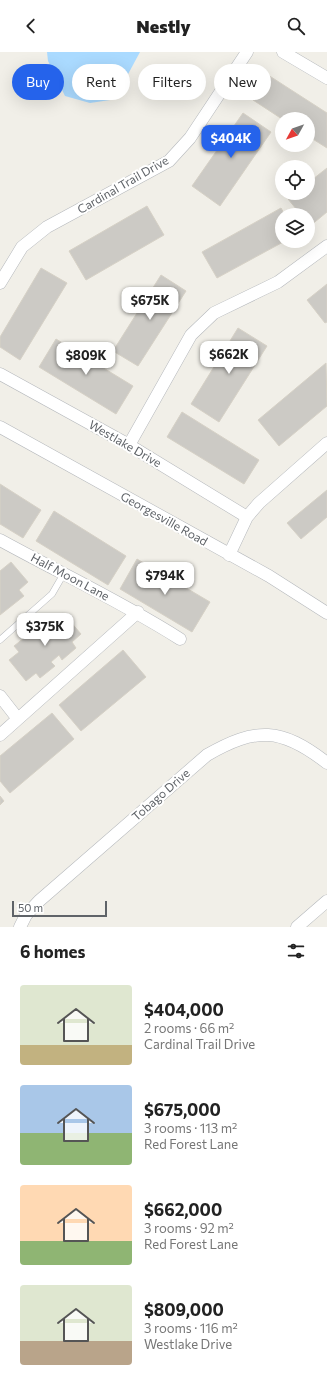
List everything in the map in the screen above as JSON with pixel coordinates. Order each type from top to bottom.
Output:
[{"type":"street","name":"Cardinal Trail Drive","points":[[0,283],[22,247],[47,227],[169,161],[190,138],[247,52]]},
{"type":"street","points":[[284,52],[327,78]]},
{"type":"street","points":[[129,445],[190,335],[214,314],[278,282],[327,246]]},
{"type":"street","name":"Westlake Drive","points":[[0,374],[129,445],[247,517]]},
{"type":"street","name":"Georgesville Road","points":[[0,427],[269,576],[327,612]]},
{"type":"street","points":[[229,555],[247,517],[259,503],[327,443]]},
{"type":"street","name":"Half Moon Lane","points":[[0,540],[63,575],[138,612],[180,639]]},
{"type":"street","points":[[0,735],[138,612]]},
{"type":"street","points":[[0,696],[18,719]]},
{"type":"street","name":"Tobago Drive","points":[[20,927],[26,915],[39,901],[207,755],[229,743],[247,736],[270,735],[292,739],[312,751],[327,763]]},
{"type":"street","points":[[297,927],[327,901]]},
{"type":"lane","points":[[0,640],[52,594],[63,575]]},
{"type":"water","points":[[47,52],[140,52],[130,70],[130,64],[72,64],[72,98],[65,96],[64,94],[64,64],[49,64]]},
{"type":"water","points":[[79,100],[110,100],[90,103]]},
{"type":"building","points":[[271,77],[327,113],[327,148],[315,140],[315,112],[275,112],[275,114],[253,100],[271,100]]},
{"type":"building","points":[[243,113],[271,132],[220,206],[192,186]]},
{"type":"building","points":[[327,168],[327,212],[315,222],[315,208],[295,208],[289,200],[315,200],[315,177]]},
{"type":"building","points":[[147,206],[164,235],[86,280],[69,251]]},
{"type":"building","points":[[275,211],[275,246],[217,278],[202,252]]},
{"type":"building","points":[[41,268],[67,283],[20,360],[0,347],[0,337]]},
{"type":"building","points":[[161,275],[186,291],[138,366],[113,351]]},
{"type":"building","points":[[327,284],[327,322],[325,323],[307,300]]},
{"type":"building","points":[[238,328],[267,346],[219,422],[191,404]]},
{"type":"building","points":[[56,339],[133,386],[116,414],[39,367]]},
{"type":"building","points":[[326,363],[327,406],[279,446],[258,420]]},
{"type":"building","points":[[182,412],[259,460],[244,484],[167,437]]},
{"type":"building","points":[[0,484],[41,510],[23,538],[0,524]]},
{"type":"building","points":[[327,490],[327,517],[301,539],[287,523]]},
{"type":"building","points":[[54,511],[126,556],[108,585],[36,541]]},
{"type":"building","points":[[137,559],[210,602],[192,632],[120,589]]},
{"type":"building","points":[[11,562],[28,582],[19,590],[24,596],[0,615],[0,571]]},
{"type":"building","points":[[63,613],[81,634],[72,642],[76,648],[62,660],[59,655],[51,662],[55,666],[40,678],[36,673],[26,681],[9,660],[19,652],[14,646],[29,634],[32,638],[39,632],[35,628],[49,617],[53,622]]},
{"type":"building","points":[[123,650],[146,677],[81,731],[59,705]]},
{"type":"building","points":[[52,713],[74,739],[10,793],[0,781],[0,756]]},
{"type":"building","points":[[0,796],[4,801],[0,805]]}]
